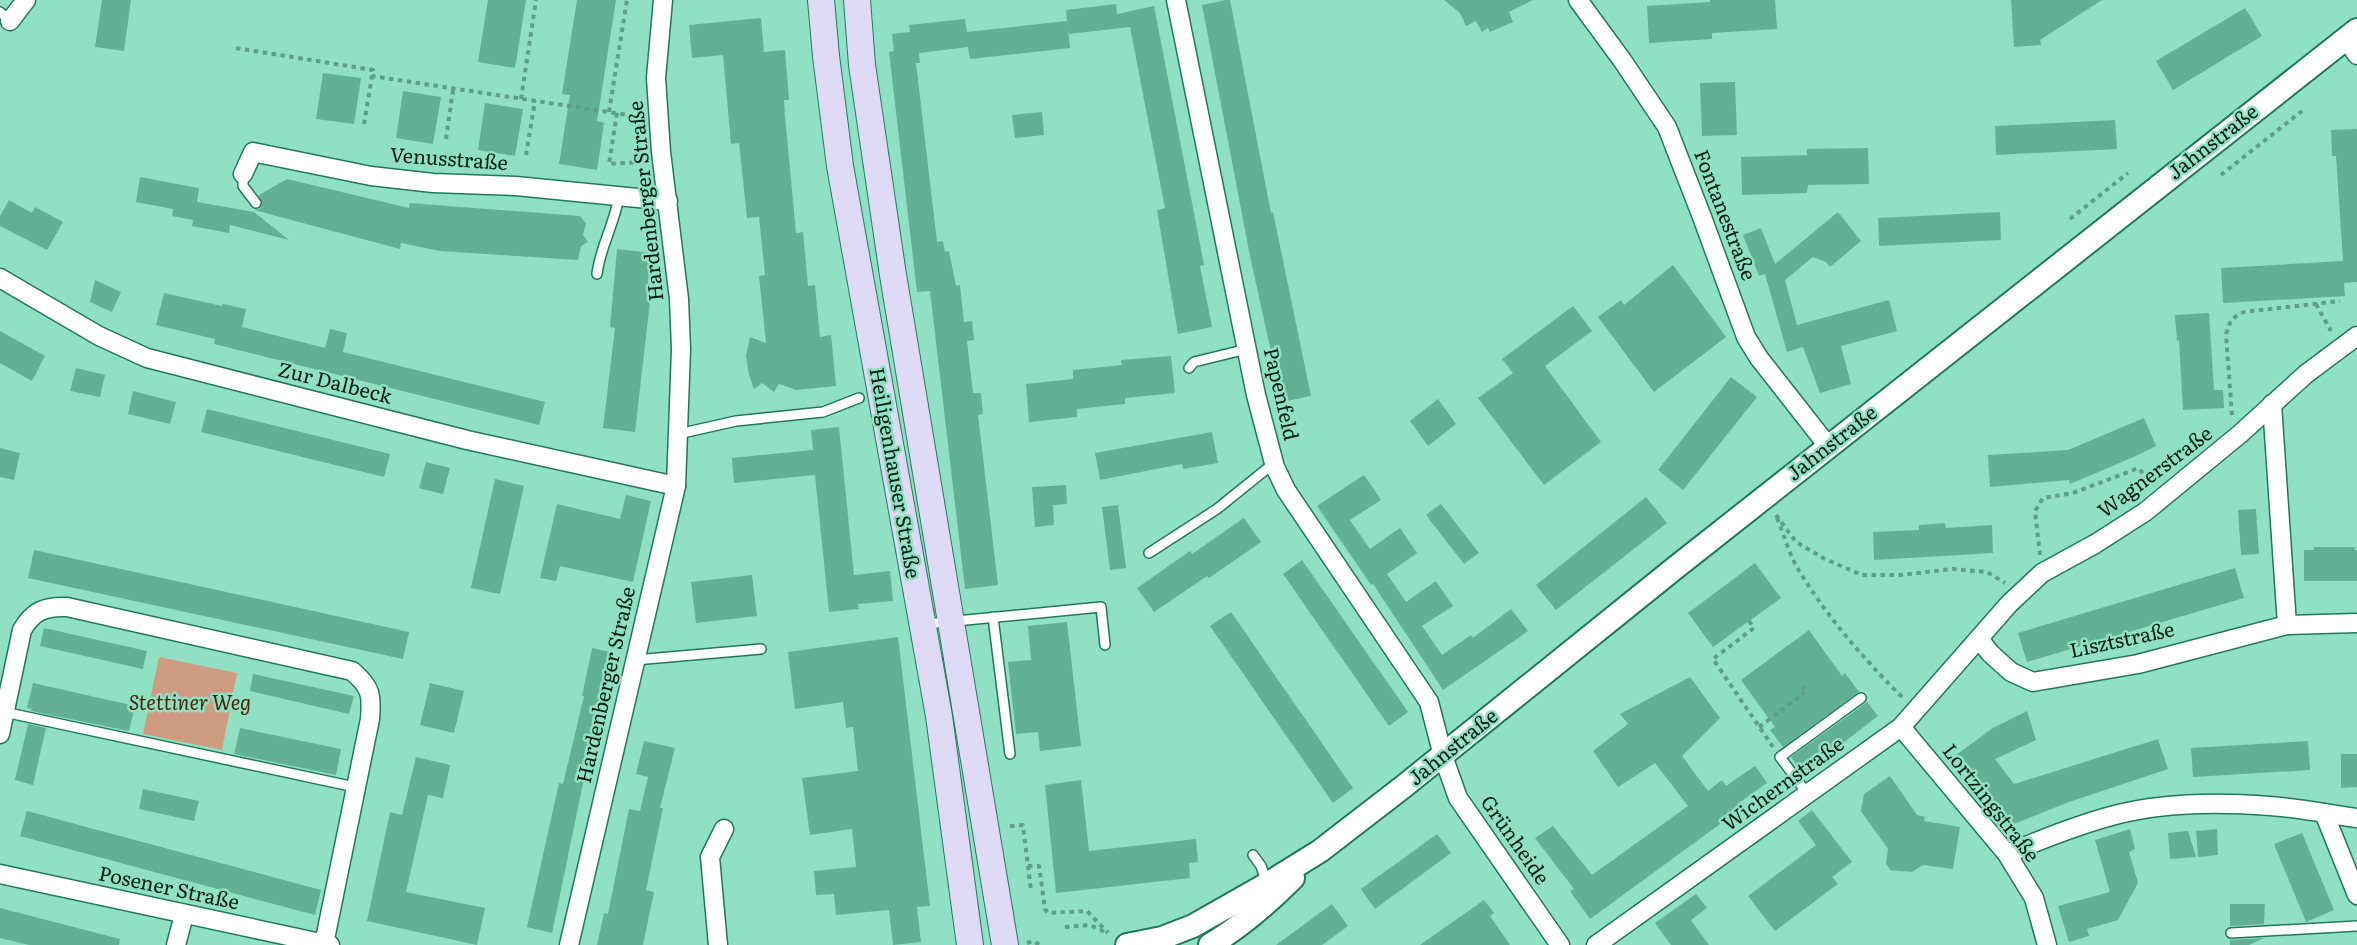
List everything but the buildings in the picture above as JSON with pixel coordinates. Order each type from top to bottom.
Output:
[{"type":"main road","name":"Heiligenhauser Straße","points":[[821,0],[840,166],[939,716],[970,945]]},
{"type":"main road","name":"Heiligenhauser Straße","points":[[857,0],[862,65],[872,136],[1005,945]]},
{"type":"street","points":[[5,17],[26,0]]},
{"type":"street","name":"Hardenberger Straße","points":[[569,945],[676,486],[681,349],[679,299],[659,120],[657,54],[663,0]]},
{"type":"street","name":"Papenfeld","points":[[1176,0],[1256,396],[1274,464],[1286,490],[1429,702],[1443,756]]},
{"type":"street","name":"Fontanestraße","points":[[1578,0],[1623,60],[1666,127],[1746,337],[1759,358],[1828,447]]},
{"type":"street","name":"Jahnstraße","points":[[1127,945],[1162,938],[1193,926],[1320,851],[1443,756],[1828,447],[2307,68],[2354,40]]},
{"type":"street","name":"Venusstraße","points":[[243,174],[253,152],[371,176],[433,183],[516,186],[668,201]]},
{"type":"street","name":"Zur Dalbeck","points":[[0,278],[99,336],[147,358],[467,440],[676,486]]},
{"type":"street","name":"Wagnerstraße","points":[[1980,640],[2009,604],[2042,573],[2095,544],[2145,512],[2209,460],[2329,355],[2357,336]]},
{"type":"street","points":[[2272,404],[2287,625]]},
{"type":"street","points":[[0,734],[22,630],[29,618],[39,610],[53,606],[67,607],[352,671],[367,683],[372,701],[327,944]]},
{"type":"street","name":"Lisztstraße","points":[[1980,640],[1990,653],[2011,672],[2033,682],[2138,664],[2287,625],[2357,623]]},
{"type":"street","name":"Wichernstraße","points":[[1596,945],[1901,727],[1980,640]]},
{"type":"street","name":"Lortzingstraße","points":[[1901,727],[2007,854],[2034,898],[2047,945]]},
{"type":"street","name":"Grünheide","points":[[1443,756],[1458,798],[1560,945]]},
{"type":"street","points":[[2007,854],[2072,828],[2117,814],[2167,806],[2217,804],[2271,806],[2357,818]]},
{"type":"street","points":[[2324,813],[2357,895]]},
{"type":"street","points":[[718,945],[710,857],[724,830]]},
{"type":"street","name":"Jahnstraße","points":[[1210,945],[1266,905],[1320,851]]},
{"type":"street","name":"Posener Straße","points":[[0,874],[327,944]]},
{"type":"street","points":[[176,945],[184,915]]},
{"type":"lane","points":[[243,174],[243,186],[256,203]]},
{"type":"lane","points":[[597,274],[598,260],[617,208],[619,196]]},
{"type":"lane","points":[[1189,368],[1194,362],[1247,349]]},
{"type":"lane","points":[[678,434],[736,421],[823,412],[859,398]]},
{"type":"lane","points":[[1149,553],[1217,509],[1274,464]]},
{"type":"lane","points":[[923,624],[1101,608],[1105,645]]},
{"type":"lane","points":[[993,616],[1010,754]]},
{"type":"lane","points":[[635,660],[761,649]]},
{"type":"lane","points":[[1807,793],[1780,758],[1861,698]]},
{"type":"lane","points":[[4,712],[355,787]]},
{"type":"lane","points":[[1253,855],[1261,866],[1267,884]]},
{"type":"lane","points":[[2231,933],[2357,926]]},
{"type":"path","points":[[521,99],[536,0]]},
{"type":"path","points":[[609,112],[627,0]]},
{"type":"path","points":[[236,48],[373,70],[364,124]]},
{"type":"path","points":[[372,76],[659,120]]},
{"type":"path","points":[[446,139],[453,90]]},
{"type":"path","points":[[526,154],[535,101]]},
{"type":"path","points":[[2221,175],[2302,111]]},
{"type":"path","points":[[616,113],[609,164],[662,161]]},
{"type":"path","points":[[2070,219],[2128,174]]},
{"type":"path","points":[[2232,419],[2226,334],[2228,323],[2234,316],[2244,312],[2340,301]]},
{"type":"path","points":[[2316,304],[2331,331]]},
{"type":"path","points":[[2040,555],[2035,511],[2043,498],[2073,493],[2136,469],[2140,469],[2152,488]]},
{"type":"path","points":[[1903,698],[1867,663],[1833,621],[1797,567],[1776,515],[1796,542],[1825,559],[1862,576],[1900,575],[1953,569],[1987,572],[2006,583]]},
{"type":"path","points":[[1749,621],[1754,627],[1713,659],[1780,758]]},
{"type":"path","points":[[1759,727],[1807,691],[1802,688]]},
{"type":"path","points":[[1010,826],[1023,825],[1031,891]]},
{"type":"path","points":[[1028,866],[1039,866],[1045,909],[1048,913],[1087,911],[1107,933],[1090,925],[1065,927]]},
{"type":"green space","name":"Stettiner Weg","points":[[159,657],[237,673],[222,750],[143,734]]}]
